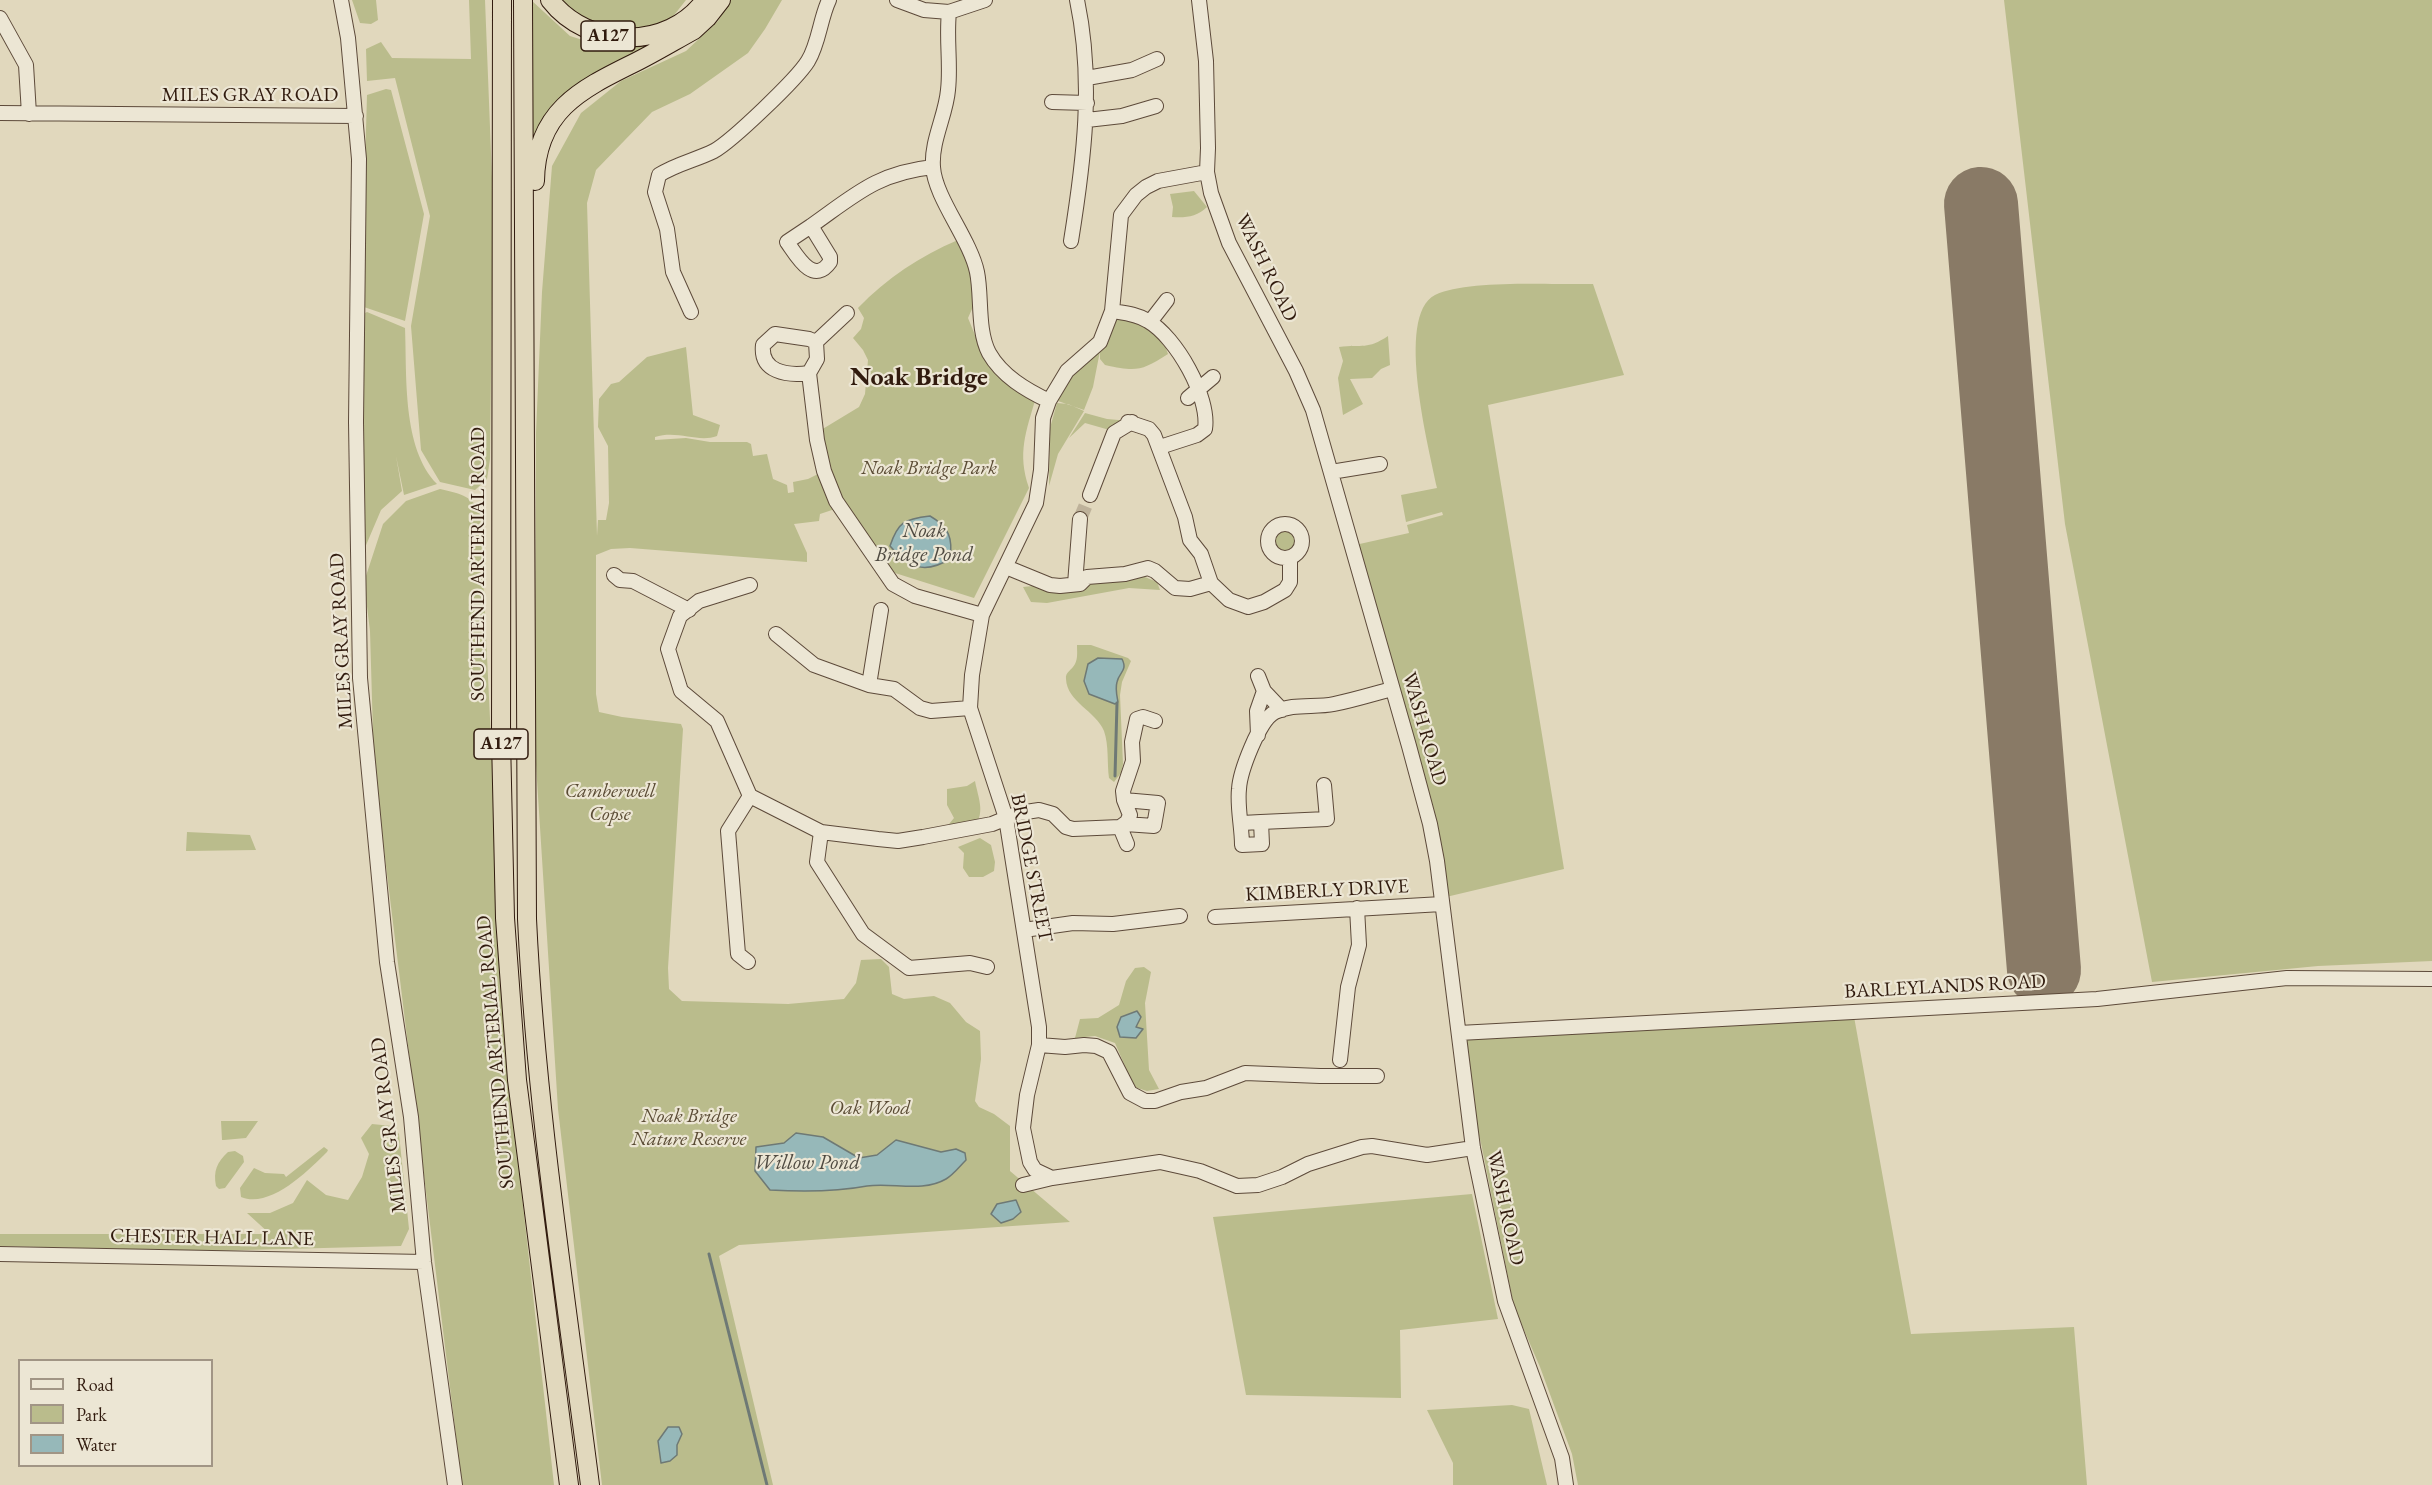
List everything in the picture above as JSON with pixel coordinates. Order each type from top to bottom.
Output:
[{"type":"highway","name":"SOUTHEND ARTERIAL ROAD","points":[[502,0],[501,739],[505,918],[517,1080],[568,1485]]},
{"type":"highway","name":"SOUTHEND ARTERIAL ROAD","points":[[523,0],[526,831],[530,982],[544,1115],[590,1485]]},
{"type":"highway","name":"A127","points":[[550,0],[579,26],[611,36],[638,38],[652,36],[675,26],[694,14],[705,0]]},
{"type":"highway","name":"A127","points":[[675,26],[700,0]]},
{"type":"highway","points":[[524,381],[533,271],[535,169],[546,131],[557,114],[574,96],[694,30],[721,0]]},
{"type":"street","points":[[341,0],[348,38],[356,116]]},
{"type":"street","points":[[691,312],[673,272],[667,229],[655,192],[659,175],[675,165],[714,151],[732,138],[799,73],[808,60],[829,0]]},
{"type":"street","points":[[897,0],[924,10],[949,12],[985,0]]},
{"type":"street","points":[[1071,241],[1088,103],[1077,0]]},
{"type":"street","name":"WASH ROAD","points":[[1199,0],[1206,61],[1207,172],[1211,193],[1228,243],[1296,371],[1316,419],[1430,824],[1473,1148],[1505,1300],[1562,1458],[1566,1485]]},
{"type":"street","points":[[949,12],[948,91],[933,167],[940,191],[972,256],[977,272],[979,308],[988,350],[999,368],[1008,376],[1049,401]]},
{"type":"street","points":[[0,18],[26,65],[29,114]]},
{"type":"street","points":[[1087,78],[1132,70],[1157,59]]},
{"type":"street","points":[[1052,102],[1088,103]]},
{"type":"street","points":[[1087,120],[1131,114],[1156,106]]},
{"type":"street","name":"MILES GRAY ROAD","points":[[0,113],[356,116],[359,159],[356,422],[360,678],[387,962],[411,1117],[424,1262],[455,1485]]},
{"type":"street","points":[[811,226],[868,185],[889,175],[933,167]]},
{"type":"street","name":"BRIDGE STREET","points":[[1057,1177],[1035,1170],[1030,1162],[1023,1128],[1027,1095],[1039,1045],[1040,1028],[1006,818],[970,708],[972,675],[982,615],[1036,503],[1041,470],[1042,418],[1058,384],[1067,371],[1100,342],[1112,311],[1121,215],[1136,195],[1158,181],[1207,172]]},
{"type":"street","points":[[1150,322],[1167,300]]},
{"type":"street","points":[[1112,311],[1141,317],[1165,336],[1192,375],[1193,394],[1206,413],[1205,429],[1197,435],[1160,447]]},
{"type":"street","points":[[846,313],[816,342],[817,359],[809,373],[817,440],[828,482],[836,501],[893,584],[915,596],[982,615]]},
{"type":"street","points":[[809,373],[776,370],[766,364],[762,356],[763,345],[775,334],[816,342]]},
{"type":"street","points":[[1193,394],[1213,377]]},
{"type":"street","points":[[1090,495],[1114,433],[1130,422],[1149,429],[1160,447],[1185,517],[1190,540],[1201,554],[1211,583],[1229,600],[1248,608],[1284,590],[1290,582],[1290,558]]},
{"type":"street","points":[[1331,472],[1380,464]]},
{"type":"street","points":[[1075,584],[1080,519]]},
{"type":"street","points":[[1006,567],[1050,585],[1080,584],[1088,577],[1125,574],[1148,568],[1175,588],[1190,589],[1211,583]]},
{"type":"street","points":[[614,575],[620,580],[633,581],[688,610]]},
{"type":"street","points":[[750,585],[699,602],[680,616],[668,649],[681,690],[717,721],[750,796],[821,832],[898,841],[992,824],[1039,810],[1053,814],[1066,827],[1073,829],[1123,825],[1154,826],[1158,803],[1124,800]]},
{"type":"street","points":[[869,685],[881,610]]},
{"type":"street","points":[[776,634],[814,665],[869,685],[894,689],[921,708],[931,711],[970,708]]},
{"type":"street","points":[[1258,676],[1264,691],[1282,710]]},
{"type":"street","points":[[1261,822],[1262,844],[1242,844],[1238,792],[1241,776],[1265,721],[1272,714],[1282,710],[1333,704],[1392,689]]},
{"type":"street","points":[[1258,737],[1257,711],[1264,691]]},
{"type":"street","points":[[1127,844],[1123,825],[1130,814],[1123,791],[1133,761],[1132,742],[1137,718],[1143,717],[1155,721]]},
{"type":"street","points":[[1242,823],[1327,819],[1324,785]]},
{"type":"street","points":[[748,962],[738,954],[728,831],[750,796]]},
{"type":"street","points":[[821,832],[817,862],[863,934],[909,968],[970,963],[987,968]]},
{"type":"street","name":"KIMBERLY DRIVE","points":[[1215,917],[1442,904]]},
{"type":"street","points":[[1340,1060],[1348,987],[1358,971],[1357,908]]},
{"type":"street","points":[[1024,930],[1072,923],[1113,924],[1180,916]]},
{"type":"street","name":"BARLEYLANDS ROAD","points":[[1459,1033],[2097,999],[2287,978],[2432,979]]},
{"type":"street","points":[[1039,1045],[1090,1046],[1109,1052],[1130,1094],[1145,1101],[1155,1101],[1181,1092],[1206,1088],[1245,1073],[1377,1076]]},
{"type":"street","points":[[1023,1185],[1057,1177],[1160,1162],[1200,1171],[1237,1186],[1258,1185],[1282,1177],[1308,1164],[1362,1147],[1372,1146],[1427,1155],[1473,1148]]},
{"type":"street","name":"CHESTER HALL LANE","points":[[0,1254],[424,1262]]},
{"type":"green space","points":[[352,0],[376,0],[378,20],[371,24],[360,23]]},
{"type":"green space","points":[[469,0],[485,0],[493,204],[490,459],[487,479],[475,490],[440,482],[421,450],[411,326],[430,216],[395,78],[367,81],[366,49],[381,42],[392,58],[471,59]]},
{"type":"green space","points":[[531,0],[570,36],[608,48],[647,46],[586,78],[524,144]]},
{"type":"green space","points":[[562,0],[686,0],[671,19],[637,34],[583,24]]},
{"type":"green space","name":"Noak Bridge Nature Reserve","points":[[731,0],[782,0],[748,53],[690,94],[652,112],[596,170],[587,203],[597,536],[598,520],[606,520],[609,503],[608,446],[598,427],[599,399],[611,384],[619,382],[647,357],[686,347],[693,415],[720,425],[717,436],[703,438],[663,435],[655,437],[655,440],[686,438],[710,442],[747,442],[751,444],[753,456],[767,454],[773,479],[787,485],[788,493],[794,492],[793,482],[808,479],[826,470],[821,430],[859,407],[865,394],[868,360],[853,338],[861,329],[864,318],[858,308],[905,269],[930,253],[958,240],[971,264],[976,300],[968,318],[975,335],[981,335],[980,349],[997,373],[1036,397],[1026,432],[1023,453],[1029,488],[974,598],[895,573],[858,530],[835,509],[820,514],[819,521],[794,524],[807,553],[807,562],[630,548],[611,549],[596,555],[596,694],[599,712],[681,724],[683,729],[668,968],[669,989],[682,1001],[788,1004],[844,999],[856,983],[861,960],[881,959],[889,967],[892,994],[904,999],[934,996],[950,1003],[966,1022],[980,1031],[981,1059],[975,1101],[979,1107],[994,1114],[1010,1126],[1010,1171],[1070,1222],[739,1245],[719,1256],[773,1485],[602,1485],[558,1109],[535,749],[536,433],[542,292],[552,166],[581,113],[621,81],[686,51],[718,21]]},
{"type":"green space","points":[[2004,0],[2432,0],[2432,961],[2318,966],[2152,982],[2065,524]]},
{"type":"green space","points":[[386,89],[391,90],[424,214],[405,321],[361,306],[367,95]]},
{"type":"green space","points":[[1194,191],[1207,207],[1191,216],[1172,217],[1173,207],[1170,194]]},
{"type":"green space","points":[[1512,284],[1593,284],[1624,375],[1488,405],[1564,869],[1446,897],[1355,545],[1409,533],[1407,525],[1443,515],[1442,512],[1406,522],[1401,495],[1437,488],[1418,386],[1417,329],[1423,308],[1435,295],[1468,287]]},
{"type":"green space","points":[[367,312],[405,328],[407,389],[412,431],[426,469],[437,484],[404,495],[396,456],[402,491],[381,510],[361,557],[363,314]]},
{"type":"green space","points":[[1112,315],[1140,322],[1154,329],[1164,343],[1168,354],[1145,367],[1125,369],[1105,365],[1100,359],[1100,351],[1093,387],[1084,410],[1058,401],[1073,374],[1089,361]]},
{"type":"green space","points":[[1388,336],[1390,365],[1381,369],[1372,378],[1350,379],[1363,404],[1343,415],[1338,378],[1343,361],[1339,347],[1370,345]]},
{"type":"green space","points":[[1057,403],[1068,404],[1084,411],[1058,454],[1049,486],[1050,428]]},
{"type":"green space","points":[[1085,413],[1107,419],[1130,421],[1113,431],[1085,423],[1069,438]]},
{"type":"green space","points":[[440,489],[468,498],[480,511],[506,1051],[554,1485],[462,1485],[374,768],[370,631],[364,582],[383,524],[406,501]]},
{"type":"green space","points":[[1285,524],[1297,529],[1302,541],[1297,553],[1285,558],[1273,553],[1268,541],[1273,529]]},
{"type":"green space","points":[[1140,575],[1157,582],[1160,590],[1129,588],[1047,603],[1031,602],[1023,587]]},
{"type":"green space","points":[[1077,645],[1091,645],[1131,661],[1122,682],[1120,695],[1123,764],[1121,773],[1114,782],[1109,778],[1107,742],[1104,731],[1095,718],[1071,694],[1068,687],[1066,677],[1076,662]]},
{"type":"green space","points":[[975,781],[980,816],[978,820],[953,827],[949,824],[954,818],[947,805],[947,789],[967,786]]},
{"type":"green space","points":[[187,832],[250,835],[256,850],[186,851]]},
{"type":"green space","points":[[980,838],[991,845],[995,862],[994,871],[983,877],[969,877],[963,868],[964,853],[958,847]]},
{"type":"green space","points":[[1144,967],[1151,972],[1145,1003],[1149,1070],[1159,1089],[1147,1091],[1134,1087],[1115,1043],[1095,1036],[1075,1038],[1080,1019],[1098,1018],[1119,1005],[1126,981],[1135,968]]},
{"type":"green space","points":[[1853,1011],[1911,1334],[2074,1327],[2087,1485],[1578,1485],[1572,1454],[1540,1367],[1514,1307],[1481,1143],[1464,1080],[1459,1033]]},
{"type":"green space","points":[[221,1121],[258,1121],[246,1138],[222,1140]]},
{"type":"green space","points":[[372,1124],[392,1126],[399,1134],[409,1229],[401,1246],[207,1251],[0,1246],[0,1234],[270,1234],[247,1213],[270,1213],[293,1203],[307,1180],[326,1195],[348,1200],[362,1177],[369,1154],[361,1138]]},
{"type":"green space","points":[[324,1147],[328,1150],[327,1152],[288,1186],[264,1198],[241,1197],[240,1188],[254,1168],[265,1173],[284,1174],[286,1177]]},
{"type":"green space","points":[[235,1151],[243,1156],[244,1162],[225,1188],[219,1189],[215,1181],[217,1167],[228,1152]]},
{"type":"green space","points":[[1472,1194],[1498,1319],[1400,1330],[1401,1398],[1246,1395],[1213,1217]]},
{"type":"green space","points":[[1512,1405],[1529,1409],[1547,1485],[1453,1485],[1453,1463],[1427,1410]]},
{"type":"water","name":"Noak Bridge Pond","points":[[930,516],[942,524],[948,534],[951,545],[950,559],[932,567],[910,564],[890,546],[903,523]]},
{"type":"water","points":[[1098,658],[1122,659],[1124,663],[1124,669],[1116,685],[1118,702],[1115,704],[1089,694],[1084,681],[1088,664]]},
{"type":"water","points":[[1137,1011],[1141,1017],[1136,1027],[1143,1029],[1136,1038],[1120,1037],[1117,1027],[1121,1017]]},
{"type":"water","name":"Willow Pond","points":[[796,1133],[823,1137],[859,1158],[877,1155],[896,1140],[941,1152],[956,1149],[965,1153],[966,1160],[946,1179],[927,1185],[877,1185],[819,1191],[770,1190],[755,1171],[756,1147],[784,1143]]},
{"type":"water","points":[[1016,1200],[1021,1212],[1013,1219],[1001,1223],[991,1214],[997,1204]]},
{"type":"water","points":[[668,1427],[679,1427],[682,1434],[677,1445],[677,1455],[670,1461],[661,1463],[658,1441]]},
{"type":"waterway","points":[[1115,776],[1117,703]]},
{"type":"waterway","points":[[709,1254],[767,1485]]},
{"type":"runway","points":[[1981,204],[2044,970]]},
{"type":"tunnel","points":[[1080,519],[1090,495]]},
{"type":"district","name":"Noak Bridge","points":[[919,378]]},
{"type":"park label","name":"Noak Bridge Park","points":[[929,469]]},
{"type":"park label","name":"Camberwell Copse","points":[[610,804]]},
{"type":"park label","name":"Oak Wood","points":[[870,1109]]}]
